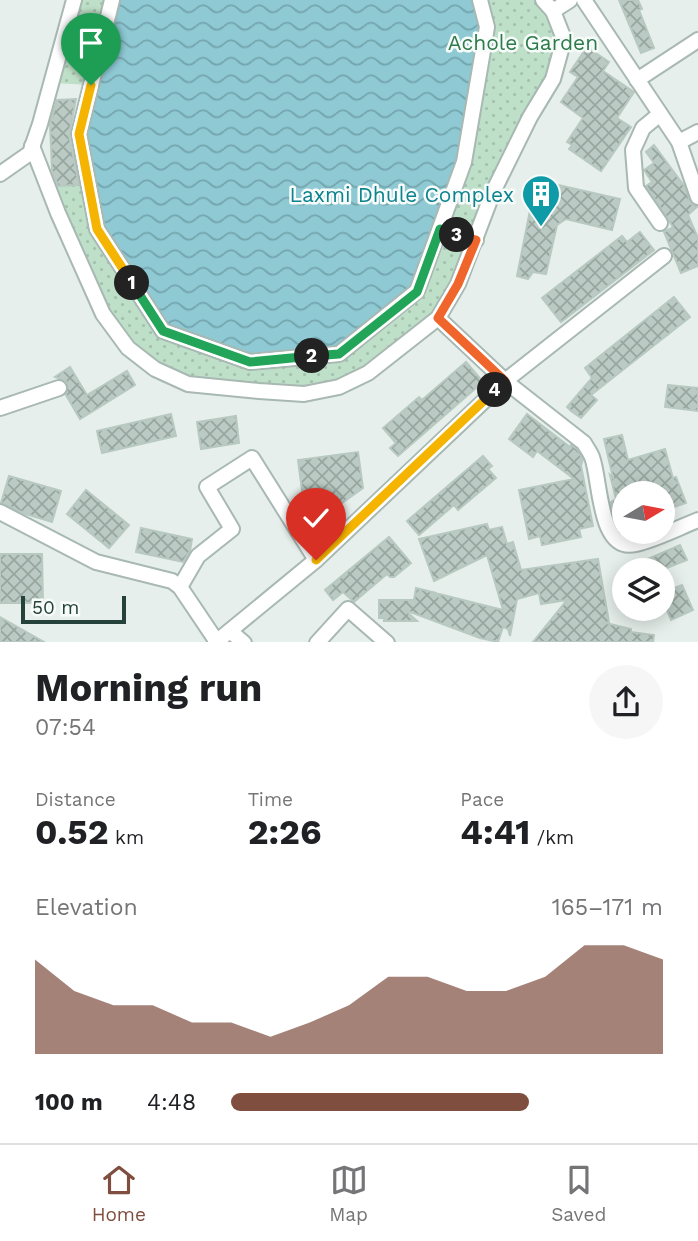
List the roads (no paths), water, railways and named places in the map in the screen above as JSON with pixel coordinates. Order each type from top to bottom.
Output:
[{"type":"street","points":[[0,174],[30,153],[74,0]]},
{"type":"street","points":[[112,0],[79,134],[97,229],[163,331],[250,362],[339,354],[417,292],[464,162],[487,27],[480,0]]},
{"type":"street","points":[[32,146],[58,213],[103,314],[128,348],[155,369],[188,384],[304,394],[339,387],[368,373],[438,318],[458,284],[493,192],[530,117],[553,79],[564,39],[548,5],[570,0]]},
{"type":"street","points":[[584,0],[679,142],[698,197]]},
{"type":"street","points":[[637,80],[698,40]]},
{"type":"street","points":[[660,114],[643,128],[633,150],[636,188],[660,223]]},
{"type":"street","points":[[679,142],[698,132]]},
{"type":"street","points":[[440,229],[476,240]]},
{"type":"street","points":[[0,512],[96,562],[172,581],[180,587],[216,642],[316,560],[505,381],[664,257]]},
{"type":"street","points":[[438,318],[505,381],[584,443],[592,456],[607,529],[614,540],[623,545],[636,544],[698,520]]},
{"type":"street","points":[[0,408],[59,388]]},
{"type":"street","points":[[180,587],[198,556],[232,529],[207,487],[252,457],[316,560]]},
{"type":"street","points":[[317,642],[348,609],[387,642]]},
{"type":"street","points":[[230,631],[244,642]]},
{"type":"water","points":[[112,0],[480,0],[487,27],[464,162],[417,291],[339,354],[250,362],[163,331],[97,229],[79,134]]},
{"type":"place","name":"Laxmi Dhule Complex","points":[[541,228]]},
{"type":"park label","name":"Achole Garden","points":[[523,42]]}]
